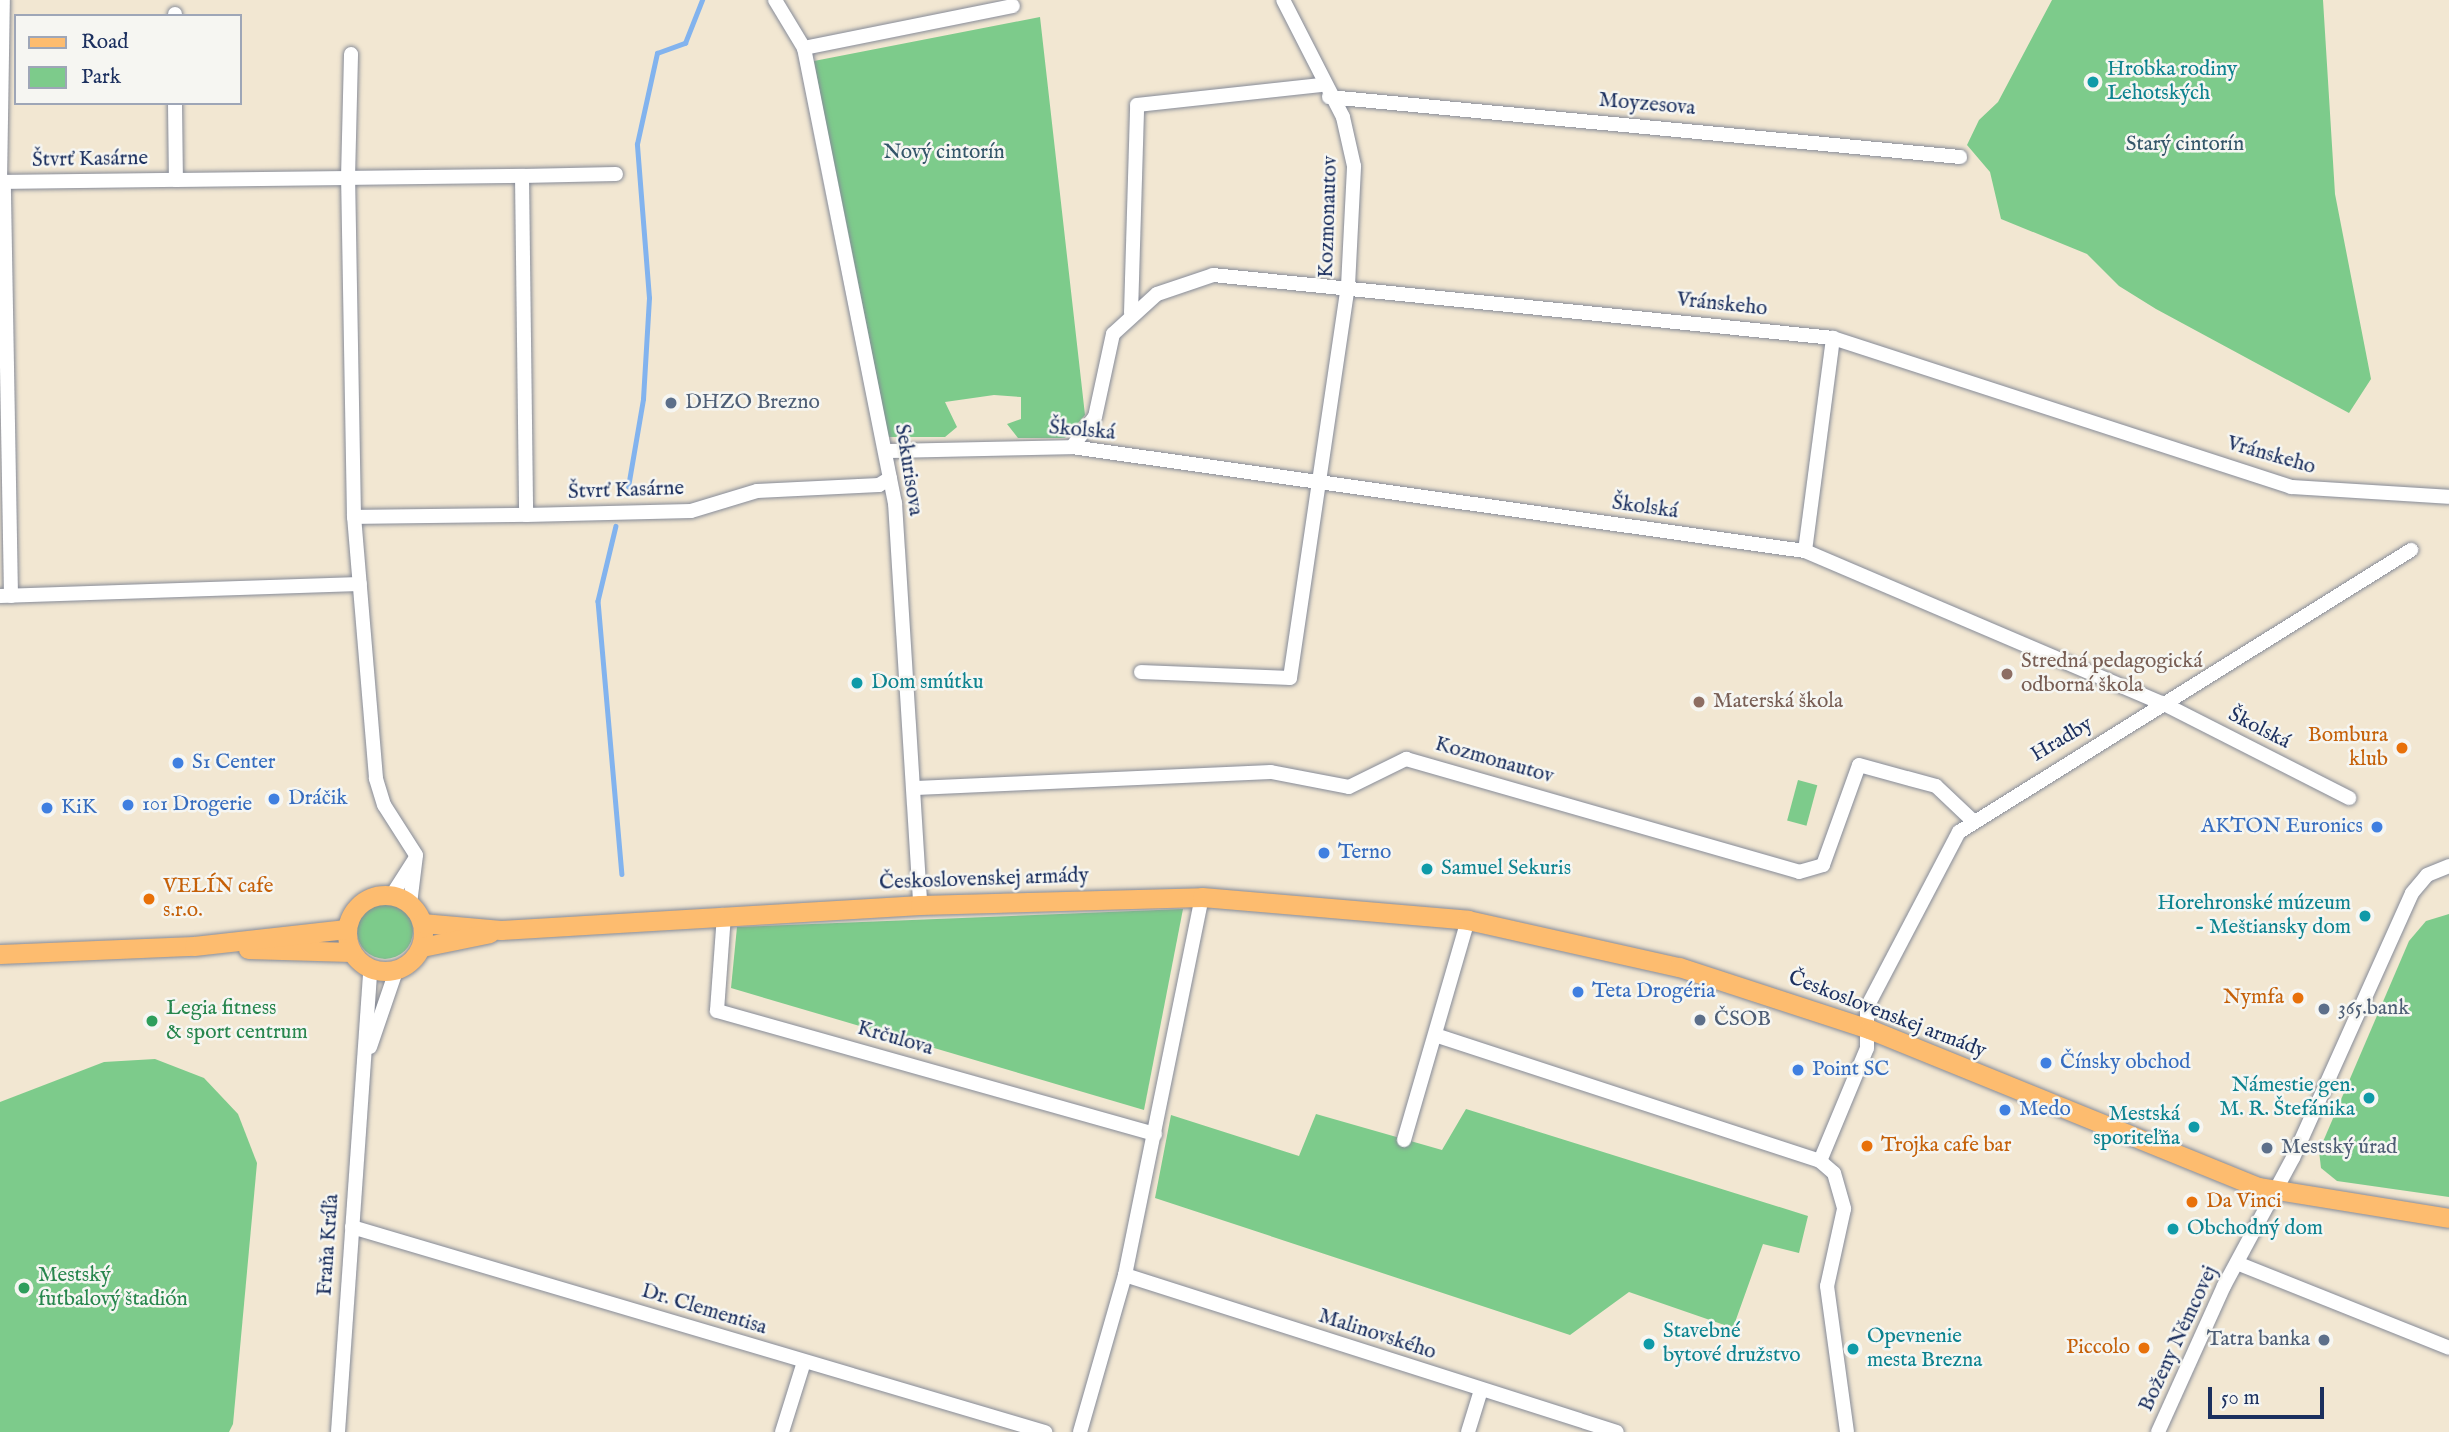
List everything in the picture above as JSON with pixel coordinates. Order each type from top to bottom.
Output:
[{"type":"main road","name":"Československej armády","points":[[422,947],[501,930],[724,915],[920,905],[1202,897],[1468,920],[1679,967],[1869,1029],[2276,1192]]},
{"type":"main road","points":[[401,900],[422,923],[422,947],[396,971],[370,969],[351,952],[346,929],[362,902],[401,900]]},
{"type":"main road","name":"Československej armády","points":[[422,923],[501,930]]},
{"type":"main road","points":[[0,954],[194,946],[346,929]]},
{"type":"main road","points":[[194,946],[351,952]]},
{"type":"main road","points":[[2276,1192],[2449,1218]]},
{"type":"street","name":"Štvrť Kasárne","points":[[3,0],[6,596],[360,584]]},
{"type":"street","name":"Sekurisova","points":[[775,0],[804,48],[890,478],[915,788],[920,905]]},
{"type":"street","name":"Kozmonautov","points":[[1141,673],[1290,678],[1348,286],[1352,140],[1325,91],[1283,0]]},
{"type":"street","points":[[804,48],[1013,6]]},
{"type":"street","points":[[351,54],[348,178],[354,517],[376,778],[415,859],[401,900]]},
{"type":"street","name":"Moyzesova","points":[[1131,313],[1138,104],[1325,91],[1960,158]]},
{"type":"street","name":"Štvrť Kasárne","points":[[175,105],[176,180]]},
{"type":"street","name":"Štvrť Kasárne","points":[[2,182],[616,174]]},
{"type":"street","points":[[522,176],[526,515]]},
{"type":"street","name":"Vránskeho","points":[[1072,447],[1095,417],[1102,363],[1131,313],[1183,281],[1213,275],[1348,286],[1833,338],[2291,487],[2449,497]]},
{"type":"street","points":[[1805,551],[1833,338]]},
{"type":"street","name":"Školská","points":[[885,451],[1072,447],[1320,485],[1805,551],[2162,704],[2349,798]]},
{"type":"street","name":"Štvrť Kasárne","points":[[354,517],[691,511],[757,491],[879,485],[890,478]]},
{"type":"street","name":"Hradby","points":[[1820,1161],[1867,1048],[1867,1007],[1959,832],[1972,820],[2411,550]]},
{"type":"street","name":"Kozmonautov","points":[[915,788],[1271,772],[1349,787],[1405,759],[1799,872],[1823,865],[1859,765],[1936,786],[1972,820]]},
{"type":"street","points":[[2449,866],[2427,875],[2412,893],[2276,1192],[2237,1263],[2449,1348]]},
{"type":"street","points":[[1080,1432],[1125,1275],[1202,897]]},
{"type":"street","name":"Krčulova","points":[[724,915],[717,1011],[1155,1134]]},
{"type":"street","points":[[1404,1140],[1468,920]]},
{"type":"street","name":"Fraňa Kráľa","points":[[338,1432],[370,969]]},
{"type":"street","name":"Fraňa Kráľa","points":[[364,1062],[396,971]]},
{"type":"street","points":[[1435,1035],[1820,1161],[1835,1172],[1843,1191],[1842,1223],[1827,1286],[1847,1432]]},
{"type":"street","name":"Dr. Clementisa","points":[[352,1227],[1045,1432]]},
{"type":"street","name":"Boženy Němcovej","points":[[2158,1432],[2237,1263]]},
{"type":"street","name":"Malinovského","points":[[1125,1275],[1617,1432]]},
{"type":"street","points":[[782,1432],[804,1362]]},
{"type":"street","points":[[1468,1432],[1481,1390]]},
{"type":"green space","name":"Starý cintorín","points":[[2052,0],[2323,0],[2335,194],[2371,379],[2349,413],[2156,309],[2119,286],[2087,254],[2001,219],[1990,172],[1967,145],[1979,120],[1998,102]]},
{"type":"green space","name":"Nový cintorín","points":[[1040,17],[1085,415],[1065,438],[1018,438],[1007,424],[1021,419],[1021,397],[994,395],[945,402],[957,427],[945,437],[883,437],[814,61]]},
{"type":"green space","points":[[1798,780],[1817,785],[1806,826],[1787,821]]},
{"type":"green space","points":[[379,903],[391,903],[401,907],[409,915],[413,931],[409,947],[401,955],[391,959],[379,959],[369,955],[361,947],[357,937],[357,925],[361,915],[369,907]]},
{"type":"green space","points":[[1183,909],[1144,1110],[731,988],[737,927]]},
{"type":"green space","points":[[2449,914],[2449,1197],[2337,1181],[2321,1168],[2319,1151],[2409,941],[2426,921]]},
{"type":"green space","points":[[155,1059],[204,1078],[238,1114],[257,1163],[233,1424],[229,1432],[0,1432],[0,1102],[104,1062]]},
{"type":"green space","points":[[1466,1109],[1808,1216],[1799,1253],[1763,1244],[1733,1328],[1629,1292],[1570,1335],[1155,1198],[1171,1115],[1299,1156],[1316,1114],[1442,1150]]},
{"type":"waterway","points":[[628,487],[643,399],[649,298],[637,144],[657,53],[685,43],[702,0]]},
{"type":"waterway","points":[[616,526],[598,601],[622,874]]},
{"type":"place","name":"Hrobka rodiny Lehotských","points":[[2093,82]]},
{"type":"place","name":"DHZO Brezno","points":[[671,403]]},
{"type":"place","name":"Stredná pedagogická odborná škola","points":[[2007,674]]},
{"type":"place","name":"Dom smútku","points":[[857,683]]},
{"type":"place","name":"Materská škola","points":[[1699,702]]},
{"type":"place","name":"Bombura klub","points":[[2402,748]]},
{"type":"place","name":"S1 Center","points":[[178,763]]},
{"type":"place","name":"Dráčik","points":[[274,799]]},
{"type":"place","name":"101 Drogerie","points":[[128,805]]},
{"type":"place","name":"KiK","points":[[47,808]]},
{"type":"place","name":"AKTON Euronics","points":[[2377,827]]},
{"type":"place","name":"Terno","points":[[1324,853]]},
{"type":"place","name":"Samuel Sekuris","points":[[1427,869]]},
{"type":"place","name":"VELÍN cafe s.r.o.","points":[[149,899]]},
{"type":"place","name":"Horehronské múzeum - Meštiansky dom","points":[[2365,916]]},
{"type":"place","name":"Teta Drogéria","points":[[1578,992]]},
{"type":"place","name":"Nymfa","points":[[2298,998]]},
{"type":"place","name":"365.bank","points":[[2324,1009]]},
{"type":"place","name":"ČSOB","points":[[1700,1020]]},
{"type":"place","name":"Legia fitness & sport centrum","points":[[152,1021]]},
{"type":"place","name":"Čínsky obchod","points":[[2046,1063]]},
{"type":"place","name":"Point SC","points":[[1798,1070]]},
{"type":"place","name":"Námestie gen. M. R. Štefánika","points":[[2369,1098]]},
{"type":"place","name":"Medo","points":[[2005,1110]]},
{"type":"place","name":"Mestská sporiteľňa","points":[[2194,1127]]},
{"type":"place","name":"Trojka cafe bar","points":[[1867,1146]]},
{"type":"place","name":"Mestský úrad","points":[[2267,1148]]},
{"type":"place","name":"Da Vinci","points":[[2192,1202]]},
{"type":"place","name":"Obchodný dom","points":[[2173,1229]]},
{"type":"place","name":"Mestský futbalový štadión","points":[[24,1288]]},
{"type":"place","name":"Tatra banka","points":[[2324,1340]]},
{"type":"place","name":"Stavebné bytové družstvo","points":[[1649,1344]]},
{"type":"place","name":"Piccolo","points":[[2144,1348]]},
{"type":"place","name":"Opevnenie mesta Brezna","points":[[1853,1349]]}]
